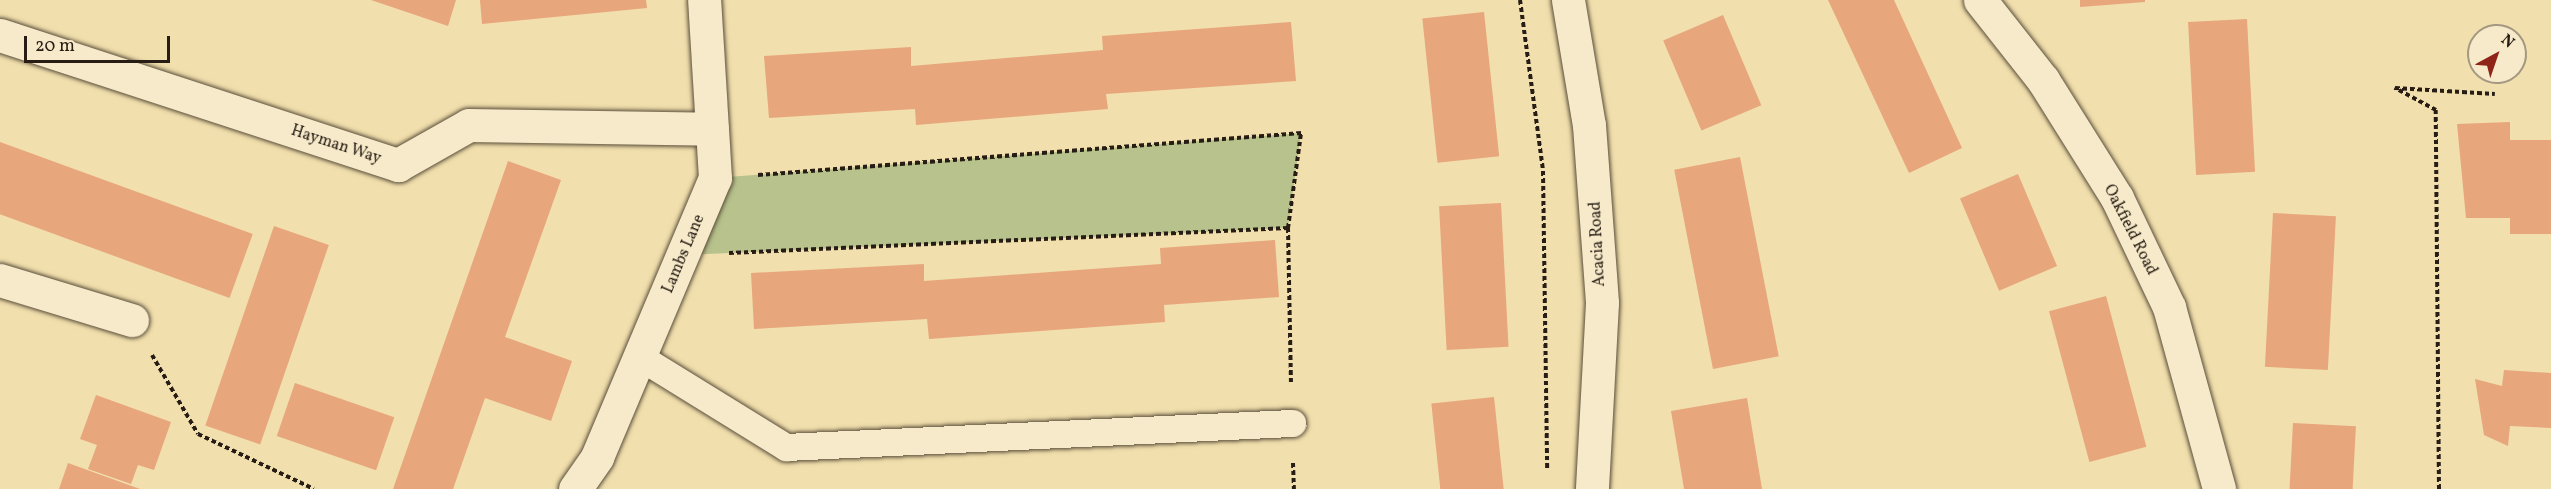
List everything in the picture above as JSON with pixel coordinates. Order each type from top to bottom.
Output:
[{"type":"street","name":"Lambs Lane","points":[[574,489],[597,457],[716,178],[704,0]]},
{"type":"street","name":"Acacia Road","points":[[1568,0],[1589,125],[1602,303],[1592,489]]},
{"type":"street","name":"Oakfield Road","points":[[1980,0],[2043,80],[2117,198],[2169,307],[2219,489]]},
{"type":"street","name":"Hayman Way","points":[[0,35],[398,165],[468,125],[712,129]]},
{"type":"street","points":[[0,280],[132,320]]},
{"type":"lane","points":[[640,357],[786,447],[1292,423]]},
{"type":"path","points":[[1520,0],[1543,171],[1547,477]]},
{"type":"path","points":[[2439,489],[2436,110],[2395,88],[2496,93]]},
{"type":"path","points":[[716,178],[1301,133],[1288,228],[1294,489]]},
{"type":"path","points":[[683,255],[1288,228]]},
{"type":"path","points":[[132,320],[198,434],[314,489]]},
{"type":"green space","points":[[1301,133],[1288,228],[683,255],[715,178]]},
{"type":"building","points":[[371,0],[456,0],[448,26]]},
{"type":"building","points":[[480,0],[646,0],[647,8],[482,24]]},
{"type":"building","points":[[1828,0],[1894,0],[1962,148],[1909,173]]},
{"type":"building","points":[[2080,0],[2145,0],[2145,2],[2080,7]]},
{"type":"building","points":[[1484,12],[1499,156],[1437,163],[1422,18]]},
{"type":"building","points":[[1723,15],[1761,105],[1701,131],[1663,40]]},
{"type":"building","points":[[2247,19],[2255,172],[2196,175],[2188,22]]},
{"type":"building","points":[[1291,22],[1296,81],[1106,94],[1108,109],[916,125],[915,109],[769,118],[764,56],[911,47],[911,66],[1103,50],[1102,36]]},
{"type":"building","points":[[2510,122],[2510,140],[2551,140],[2551,234],[2510,234],[2510,218],[2466,218],[2457,124]]},
{"type":"building","points":[[0,142],[253,234],[230,298],[0,214]]},
{"type":"building","points":[[1740,157],[1779,356],[1713,369],[1674,170]]},
{"type":"building","points":[[508,161],[561,180],[505,337],[572,361],[551,421],[485,398],[453,489],[393,489]]},
{"type":"building","points":[[2018,174],[2057,266],[1999,291],[1960,199]]},
{"type":"building","points":[[1501,203],[1509,347],[1447,350],[1439,206]]},
{"type":"building","points":[[2273,213],[2336,216],[2328,370],[2265,367]]},
{"type":"building","points":[[274,226],[329,245],[260,444],[205,426]]},
{"type":"building","points":[[1275,240],[1279,297],[1164,305],[1165,322],[929,339],[927,319],[754,329],[751,273],[924,264],[924,281],[1161,264],[1160,248]]},
{"type":"building","points":[[2106,296],[2146,447],[2089,462],[2049,311]]},
{"type":"building","points":[[2504,370],[2551,373],[2551,428],[2510,426],[2508,446],[2484,435],[2475,379],[2502,386]]},
{"type":"building","points":[[295,383],[394,417],[376,470],[277,436]]},
{"type":"building","points":[[96,395],[171,422],[154,470],[138,465],[131,484],[88,469],[97,445],[80,439]]},
{"type":"building","points":[[1494,397],[1504,489],[1440,489],[1431,404]]},
{"type":"building","points":[[1747,398],[1762,489],[1684,489],[1671,411]]},
{"type":"building","points":[[2293,423],[2356,426],[2353,489],[2290,489]]},
{"type":"building","points":[[68,463],[140,489],[59,489]]}]
